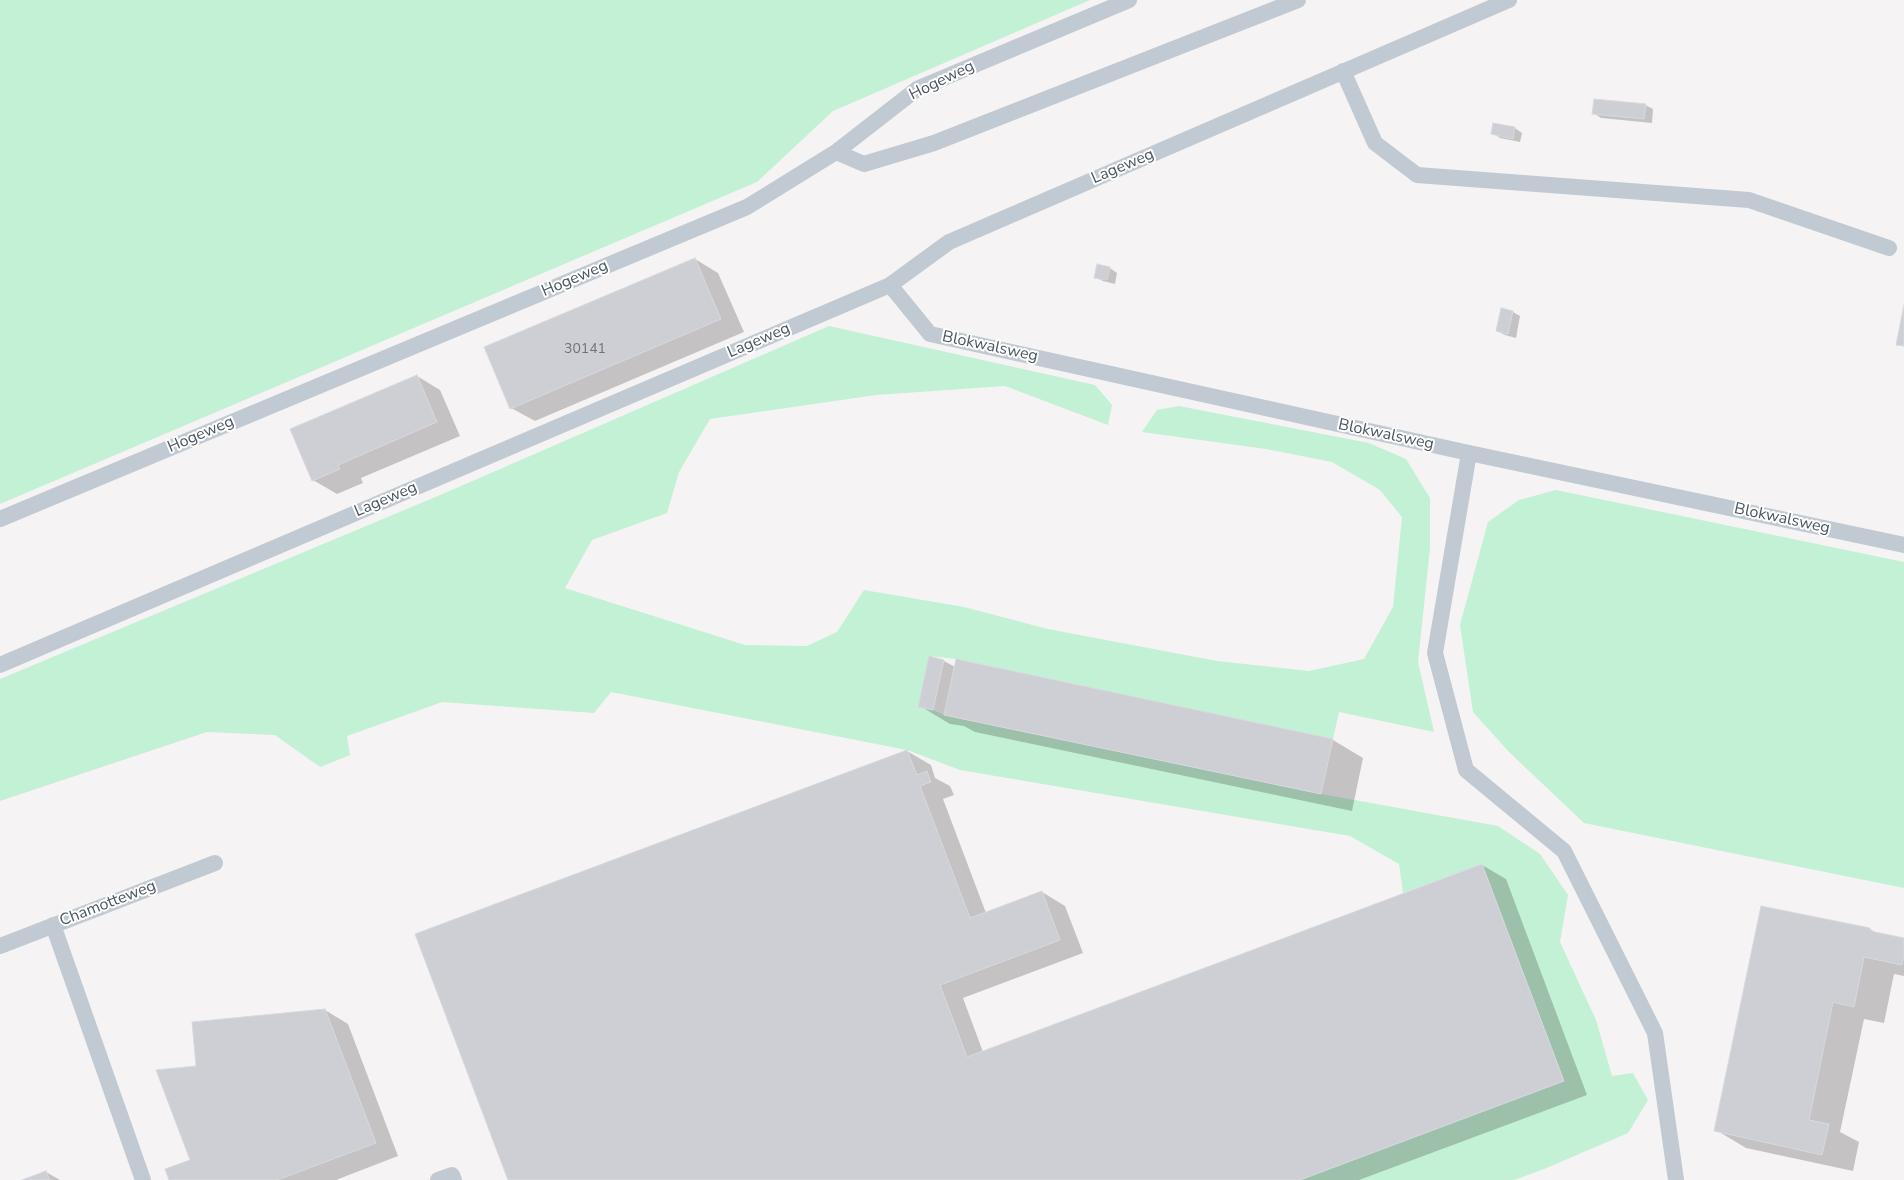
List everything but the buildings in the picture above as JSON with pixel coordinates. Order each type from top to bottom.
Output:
[{"type":"lane","name":"Hogeweg","points":[[0,519],[747,207],[836,152],[917,89],[1128,0]]},
{"type":"lane","points":[[836,152],[864,164],[934,143],[1298,0]]},
{"type":"lane","name":"Lageweg","points":[[0,665],[890,285],[949,242],[1501,1]]},
{"type":"lane","points":[[1343,71],[1375,143],[1418,175],[1748,200],[1889,248]]},
{"type":"lane","name":"Blokwalsweg","points":[[890,285],[930,334],[1469,453],[1904,545]]},
{"type":"lane","points":[[1469,453],[1435,653],[1466,770],[1564,851],[1655,1033],[1676,1180]]},
{"type":"lane","name":"Chamotteweg","points":[[0,946],[215,863]]},
{"type":"lane","points":[[53,925],[143,1180]]},
{"type":"lane","points":[[438,1180],[452,1174],[454,1180]]},
{"type":"green space","points":[[0,0],[1090,0],[833,111],[757,182],[0,504]]},
{"type":"green space","points":[[829,326],[1095,385],[1112,405],[1108,425],[1005,386],[876,395],[710,419],[679,472],[667,513],[592,540],[565,588],[745,645],[807,646],[837,632],[864,590],[964,607],[1048,629],[1217,661],[1309,671],[1364,659],[1393,607],[1402,517],[1380,490],[1332,462],[1266,449],[1142,432],[1157,410],[1179,406],[1369,443],[1406,459],[1430,498],[1430,548],[1418,662],[1434,732],[1339,712],[1333,739],[956,659],[930,656],[918,706],[944,715],[1321,794],[1498,826],[1540,854],[1568,895],[1560,942],[1596,1020],[1612,1076],[1633,1073],[1648,1100],[1628,1133],[1514,1180],[1300,1180],[1564,1081],[1482,864],[1403,893],[1399,864],[1350,836],[960,770],[907,750],[611,692],[594,713],[442,702],[347,736],[350,755],[320,767],[275,735],[207,732],[0,801],[0,679],[438,496]]},
{"type":"green space","points":[[1556,490],[1904,562],[1904,888],[1584,823],[1509,752],[1473,712],[1460,625],[1488,522],[1519,500]]}]
